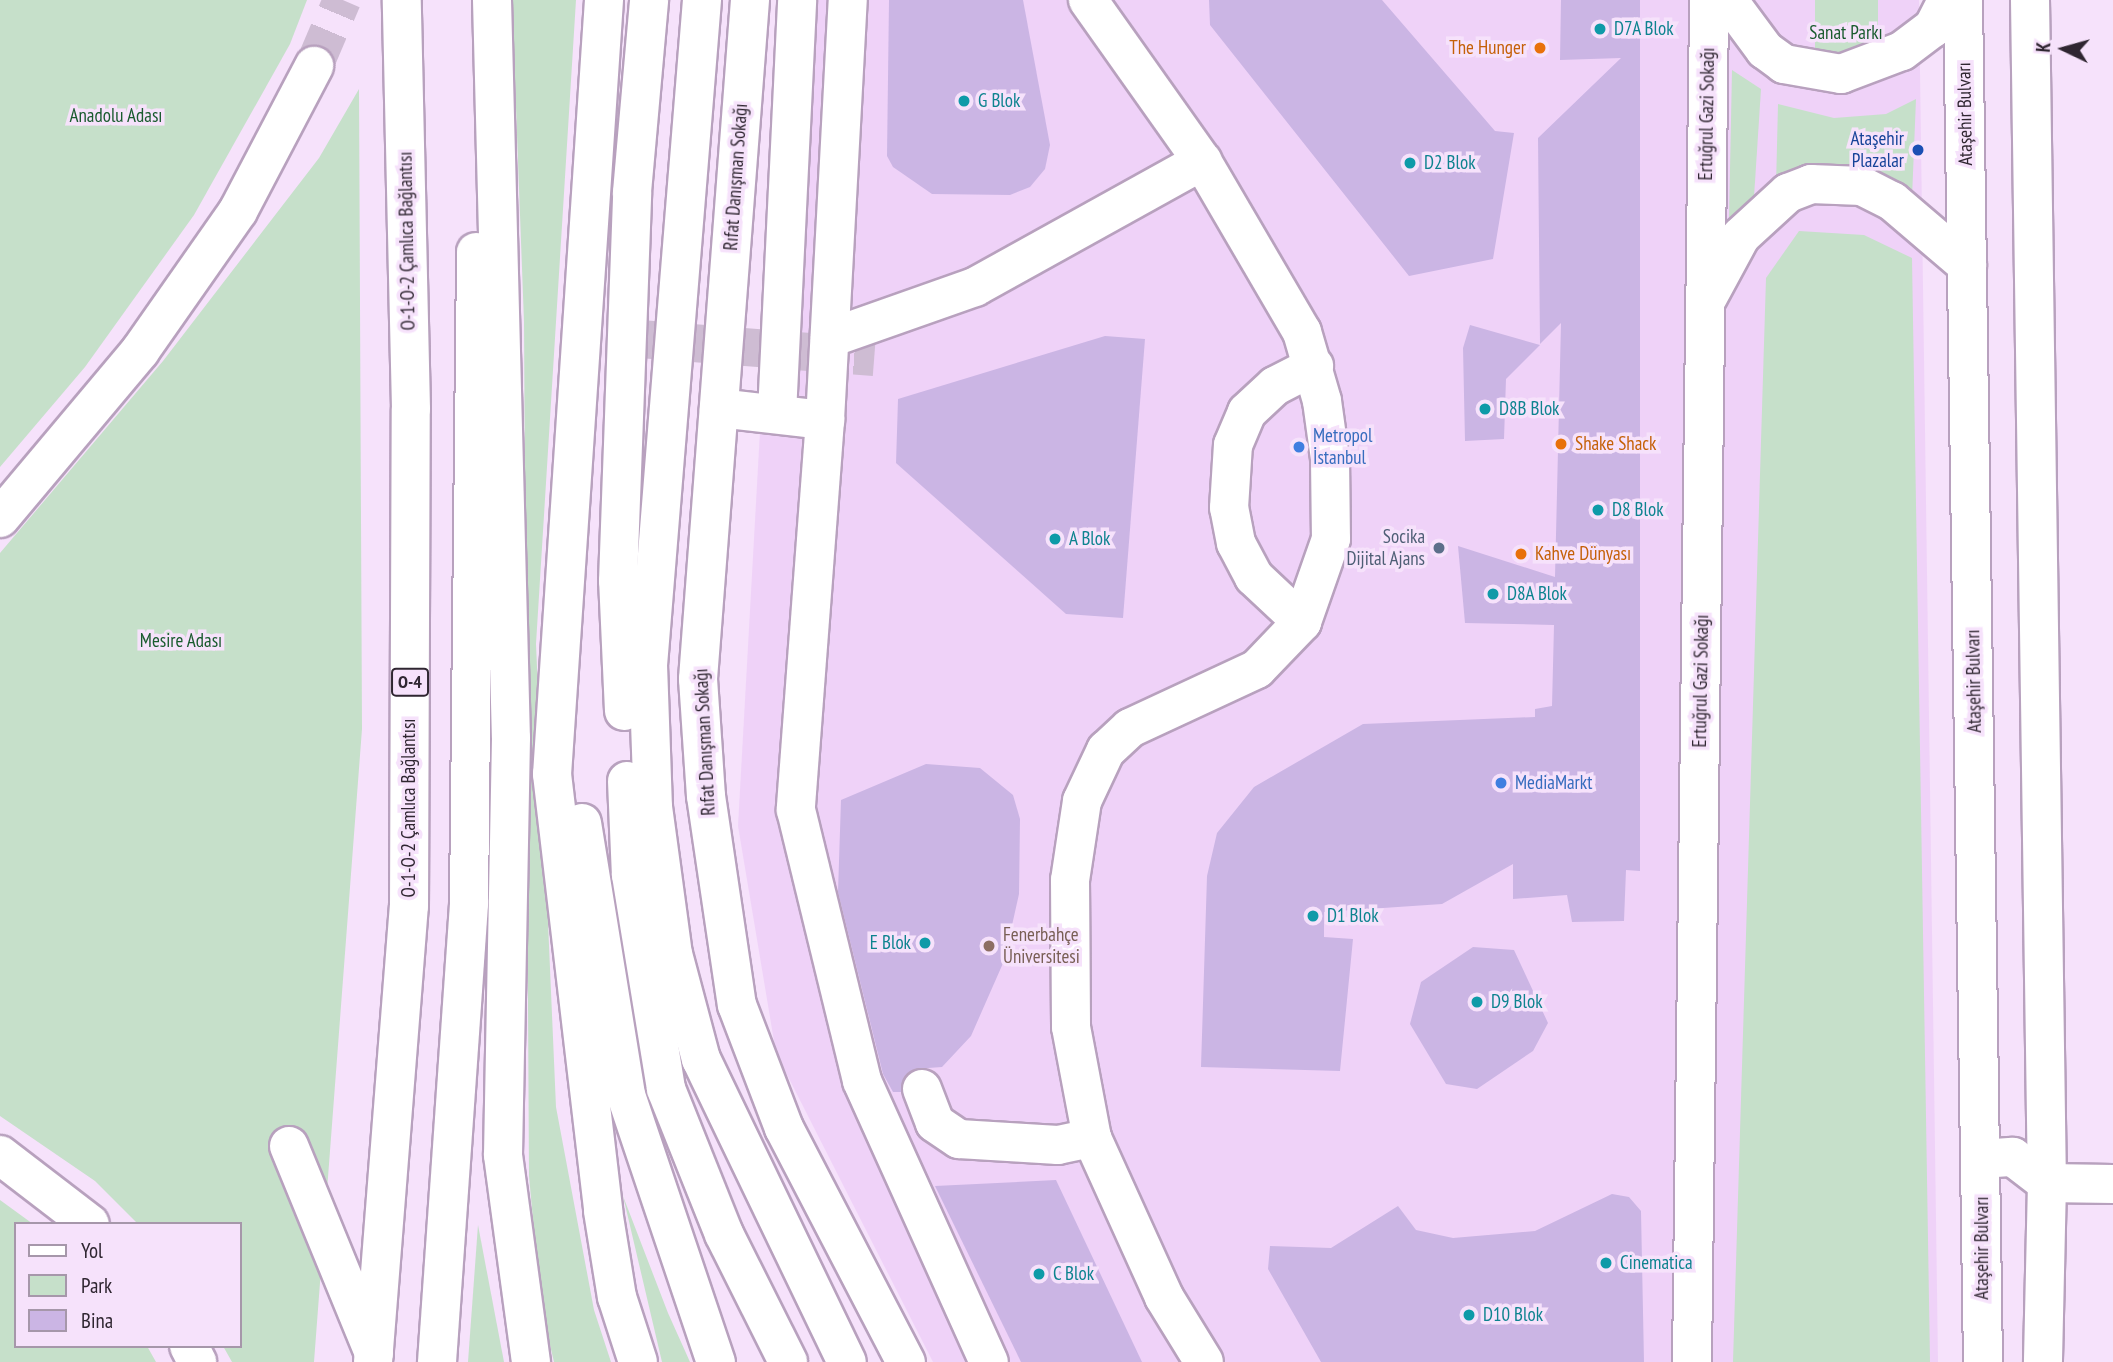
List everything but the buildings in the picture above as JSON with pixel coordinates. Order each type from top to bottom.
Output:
[{"type":"main road","name":"O-1-O-2 Çamlıca Bağlantısı","points":[[374,1358],[409,906],[411,409],[402,0]]},
{"type":"main road","points":[[437,1362],[469,903],[477,271],[469,0]]},
{"type":"main road","points":[[492,0],[511,738],[503,1155],[531,1362]]},
{"type":"main road","points":[[604,0],[571,442],[552,774],[603,1211],[617,1297],[638,1362]]},
{"type":"main road","points":[[649,0],[632,192],[618,582],[631,876],[666,1089],[724,1234],[788,1362]]},
{"type":"main road","points":[[702,0],[648,665],[653,807],[673,954],[701,1059],[847,1362]]},
{"type":"main road","name":"Rıfat Danışman Sokağı","points":[[750,0],[698,679],[720,916],[737,1005],[784,1128],[906,1362]]},
{"type":"main road","points":[[777,413],[797,0]]},
{"type":"main road","points":[[848,0],[825,420],[796,810],[862,1081],[989,1362]]},
{"type":"main road","points":[[1088,0],[1202,161],[1302,332],[1314,366],[1328,436],[1332,510],[1325,567],[1302,622],[1257,669],[1130,728],[1106,750],[1082,801],[1067,968],[1076,1075],[1092,1138],[1164,1297],[1204,1362]]},
{"type":"main road","name":"Ertuğrul Gazi Sokağı","points":[[1692,1362],[1709,0]]},
{"type":"main road","points":[[1728,0],[1765,50],[1784,64],[1841,74],[1902,51],[1933,28],[1947,0]]},
{"type":"main road","name":"Ataşehir Bulvarı","points":[[1963,0],[1983,1362]]},
{"type":"main road","points":[[2030,0],[2047,1183],[2043,1362]]},
{"type":"main road","points":[[0,518],[140,351],[238,211],[314,66]]},
{"type":"main road","points":[[830,338],[975,287],[1202,161]]},
{"type":"main road","points":[[1705,302],[1741,236],[1788,193],[1811,184],[1862,186],[1892,201],[1967,265]]},
{"type":"main road","points":[[1302,622],[1254,577],[1236,543],[1229,508],[1233,445],[1247,412],[1275,386],[1314,366]]},
{"type":"main road","points":[[719,408],[825,420]]},
{"type":"main road","points":[[571,442],[577,789],[626,1096],[716,1362]]},
{"type":"main road","points":[[922,1089],[935,1123],[959,1139],[1058,1145],[1092,1138]]},
{"type":"main road","points":[[289,1146],[374,1358]]},
{"type":"main road","points":[[0,1155],[87,1222]]},
{"type":"main road","points":[[1981,1159],[2013,1157],[2047,1183],[2113,1184]]},
{"type":"shaded area","name":"Metropol İstanbul","points":[[784,0],[1919,0],[1938,1362],[933,1362],[776,1053],[738,826]]},
{"type":"green space","name":"Anadolu Adası","points":[[0,0],[307,0],[290,44],[194,215],[85,367],[0,467]]},
{"type":"green space","points":[[512,0],[576,0],[536,644],[556,1107],[594,1310],[611,1362],[554,1362],[541,1307],[529,1176],[524,322]]},
{"type":"green space","name":"Sanat Parkı","points":[[1815,0],[1878,0],[1878,63],[1815,63]]},
{"type":"green space","points":[[1732,70],[1761,89],[1754,197],[1729,219]]},
{"type":"green space","name":"Mesire Adası","points":[[359,89],[362,729],[314,1362],[232,1362],[224,1348],[242,1348],[242,1222],[136,1222],[95,1181],[0,1116],[0,553],[163,361],[319,158]]},
{"type":"green space","points":[[1916,99],[1912,198],[1776,186],[1778,104],[1834,118],[1886,114]]},
{"type":"green space","points":[[1799,231],[1864,235],[1912,258],[1930,1362],[1733,1362],[1766,278]]},
{"type":"green space","points":[[623,1196],[668,1313],[690,1362],[662,1362]]},
{"type":"green space","points":[[0,1200],[30,1222],[14,1222],[14,1348],[148,1348],[156,1362],[0,1362]]},
{"type":"green space","points":[[478,1225],[504,1362],[468,1362]]},
{"type":"tunnel","points":[[314,66],[342,0]]},
{"type":"tunnel","points":[[627,338],[874,357]]},
{"type":"place","name":"D7A Blok","points":[[1600,29]]},
{"type":"place","name":"The Hunger","points":[[1540,48]]},
{"type":"place","name":"G Blok","points":[[964,101]]},
{"type":"place","name":"Ataşehir Plazalar","points":[[1918,150]]},
{"type":"place","name":"D2 Blok","points":[[1410,163]]},
{"type":"place","name":"D8B Blok","points":[[1485,409]]},
{"type":"place","name":"Shake Shack","points":[[1561,444]]},
{"type":"place","name":"Metropol İstanbul","points":[[1299,447]]},
{"type":"place","name":"D8 Blok","points":[[1598,510]]},
{"type":"place","name":"A Blok","points":[[1055,539]]},
{"type":"place","name":"Socika Dijital Ajans","points":[[1439,548]]},
{"type":"place","name":"Kahve Dünyası","points":[[1521,554]]},
{"type":"place","name":"D8A Blok","points":[[1493,594]]},
{"type":"place","name":"MediaMarkt","points":[[1501,783]]},
{"type":"place","name":"D1 Blok","points":[[1313,916]]},
{"type":"place","name":"E Blok","points":[[925,943]]},
{"type":"place","name":"Fenerbahçe Üniversitesi","points":[[989,946]]},
{"type":"place","name":"D9 Blok","points":[[1477,1002]]},
{"type":"place","name":"Cinematica","points":[[1606,1263]]},
{"type":"place","name":"C Blok","points":[[1039,1274]]},
{"type":"place","name":"D10 Blok","points":[[1469,1315]]}]
